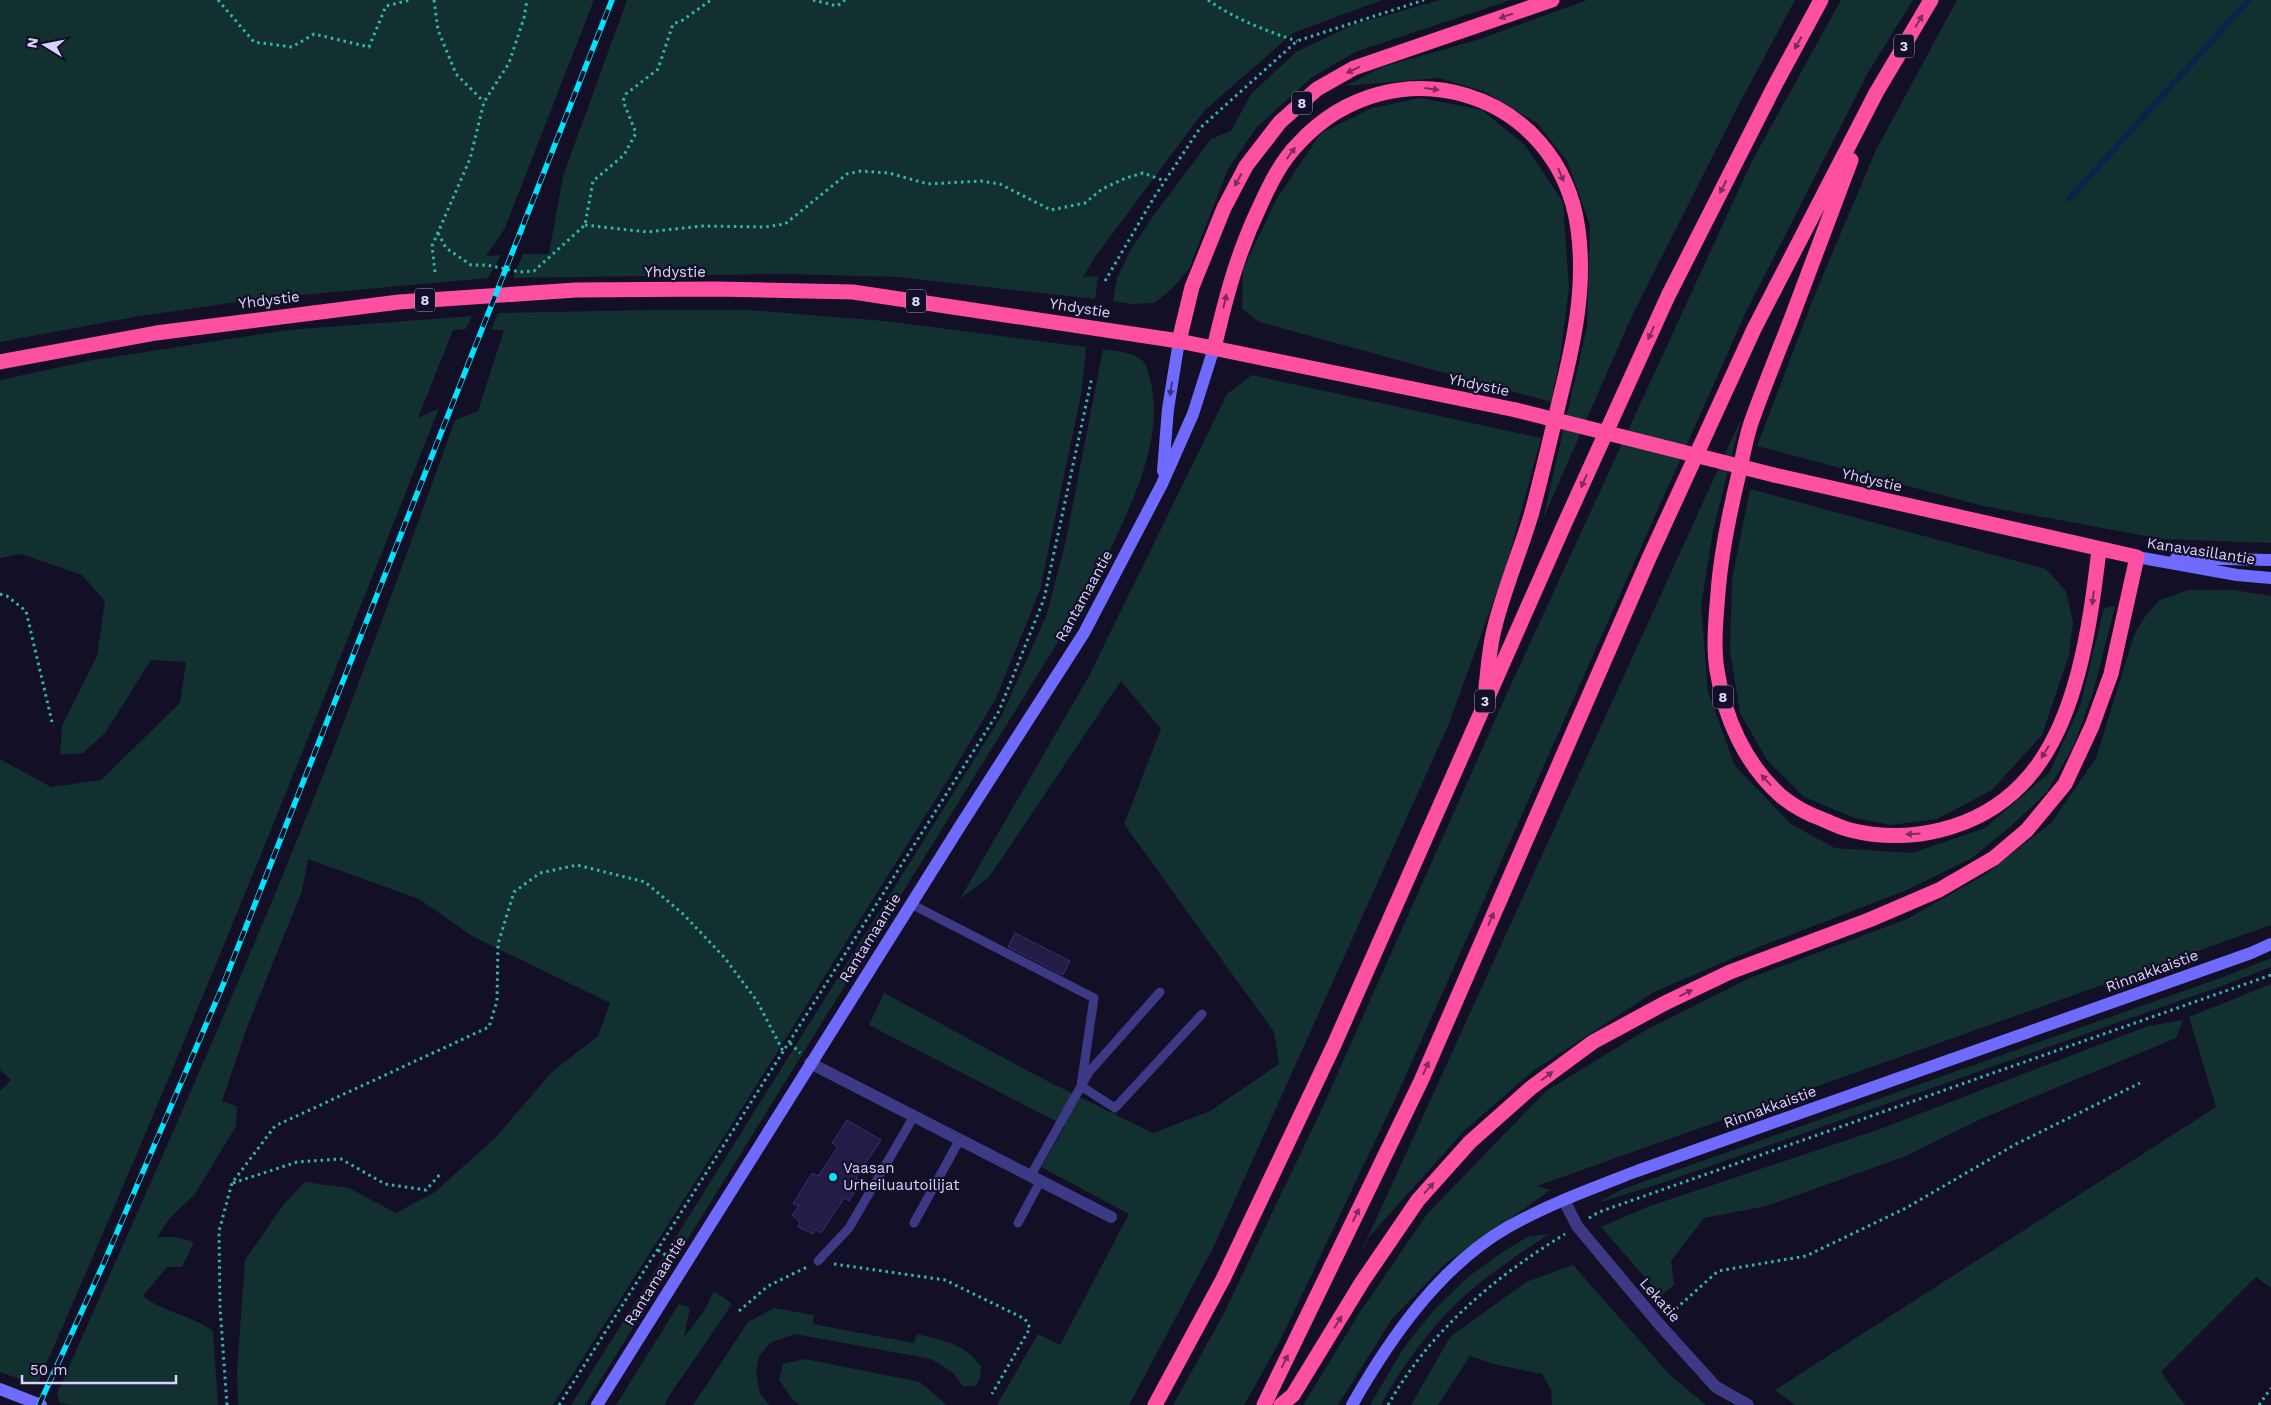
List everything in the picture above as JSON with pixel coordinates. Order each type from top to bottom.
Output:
[{"type":"highway","name":"8","points":[[1179,341],[1192,287],[1224,208],[1246,166],[1280,122],[1317,89],[1354,68],[1552,0]]},
{"type":"highway","name":"3","points":[[1155,1405],[1223,1279],[1334,1045],[1668,296],[1775,85],[1821,0]]},
{"type":"highway","name":"3","points":[[1264,1405],[1420,1081],[1649,558],[1750,338],[1876,93],[1931,0]]},
{"type":"highway","points":[[1214,348],[1226,294],[1242,244],[1273,178],[1298,143],[1324,120],[1357,102],[1388,91],[1423,88],[1457,92],[1486,103],[1512,118],[1533,135],[1554,158],[1569,194],[1578,227],[1582,268],[1575,336],[1532,511],[1493,634],[1484,705]]},
{"type":"highway","name":"8","points":[[1876,93],[1750,426],[1731,505],[1720,567],[1715,627],[1716,668],[1724,702],[1736,737],[1757,770],[1782,797],[1812,815],[1848,830],[1882,836],[1919,834],[1958,826],[1994,808],[2023,784],[2046,752],[2064,717],[2078,672],[2092,606],[2099,550]]},
{"type":"highway","name":"Yhdystie","points":[[0,362],[156,333],[399,302],[576,290],[716,289],[853,292],[1179,341],[1516,410],[1774,475],[2137,558]]},
{"type":"highway","points":[[1281,1405],[1293,1395],[1362,1282],[1418,1200],[1470,1142],[1532,1087],[1594,1042],[1665,1003],[1730,972],[1869,920],[1939,890],[1994,858],[2028,830],[2065,784],[2092,726],[2111,674],[2137,558]]},
{"type":"main road","name":"Rantamaantie","points":[[1162,484],[1168,409],[1179,341]]},
{"type":"main road","name":"Rantamaantie","points":[[597,1405],[810,1063],[1084,633],[1162,484],[1192,414],[1214,348]]},
{"type":"main road","name":"Kanavasillantie","points":[[2137,558],[2271,560]]},
{"type":"main road","name":"Kanavasillantie","points":[[2137,558],[2237,575],[2271,578]]},
{"type":"main road","name":"Rinnakkaistie","points":[[1352,1405],[1371,1371],[1399,1329],[1433,1290],[1478,1248],[1508,1227],[1564,1200],[1637,1171],[2242,956],[2271,944]]},
{"type":"main road","points":[[0,1389],[41,1405]]},
{"type":"street","points":[[810,1063],[1111,1217]]},
{"type":"street","name":"Lekatie","points":[[1564,1200],[1577,1226],[1659,1324],[1716,1387],[1748,1405]]},
{"type":"lane","points":[[911,904],[1094,998],[1081,1086]]},
{"type":"lane","points":[[1018,1223],[1036,1178],[1089,1072],[1160,992]]},
{"type":"lane","points":[[1081,1086],[1115,1108],[1202,1014]]},
{"type":"lane","points":[[818,1262],[849,1228],[914,1116]]},
{"type":"lane","points":[[914,1223],[960,1139]]},
{"type":"path","points":[[218,0],[254,42],[292,47],[314,34],[369,47],[386,6],[410,0]]},
{"type":"path","points":[[434,0],[438,30],[456,74],[484,102]]},
{"type":"path","points":[[435,272],[432,246],[470,159],[484,102],[508,63],[524,18],[527,0]]},
{"type":"path","points":[[438,233],[446,248],[471,265],[486,265],[520,272],[534,271],[585,225],[593,181],[624,155],[636,133],[623,101],[626,94],[658,68],[673,24],[683,20],[711,0]]},
{"type":"path","points":[[813,0],[837,6],[845,0]]},
{"type":"path","points":[[1208,0],[1229,14],[1270,33],[1297,41]]},
{"type":"path","points":[[1104,282],[1164,181],[1200,128],[1297,41],[1424,0]]},
{"type":"path","points":[[585,225],[647,232],[702,226],[765,227],[785,224],[847,174],[861,172],[889,173],[928,184],[981,181],[1000,184],[1051,210],[1085,203],[1102,189],[1126,178],[1143,173],[1164,181]]},
{"type":"path","points":[[559,1405],[784,1053],[998,711],[1044,599],[1092,377]]},
{"type":"path","points":[[0,594],[7,596],[26,611],[53,726]]},
{"type":"path","points":[[227,1405],[220,1307],[219,1231],[232,1183],[276,1126],[489,1027],[497,1001],[498,944],[514,892],[540,873],[577,865],[645,882],[682,913],[724,957],[757,1001],[784,1053]]},
{"type":"path","points":[[1388,1405],[1417,1361],[1439,1333],[1466,1306],[1498,1279],[1599,1212],[2271,974]]},
{"type":"path","points":[[1659,1324],[1718,1271],[1806,1256],[1906,1208],[2016,1144],[2140,1083]]},
{"type":"path","points":[[232,1183],[297,1162],[315,1161],[341,1160],[385,1184],[426,1190],[442,1172]]},
{"type":"path","points":[[739,1311],[768,1286],[818,1262],[945,1280],[1025,1319],[1030,1328],[992,1394]]},
{"type":"path","points":[[2259,1405],[2271,1388]]},
{"type":"green space","points":[[0,0],[594,0],[505,228],[486,256],[501,255],[488,278],[258,299],[134,317],[0,342]]},
{"type":"green space","points":[[627,0],[1382,0],[1293,33],[1204,111],[1095,257],[1083,277],[1098,276],[1095,299],[898,277],[785,274],[513,278],[523,254],[549,254],[563,176]]},
{"type":"green space","points":[[1440,0],[1511,0],[1355,52],[1311,78],[1257,127],[1228,169],[1189,269],[1172,289],[1154,303],[1132,304],[1113,301],[1117,278],[1131,249],[1154,215],[1211,139],[1231,131],[1251,94],[1296,52],[1355,24]]},
{"type":"green space","points":[[1587,0],[1795,0],[1738,106],[1631,318],[1543,519],[1587,327],[1590,225],[1567,161],[1537,123],[1485,92],[1439,78],[1345,86],[1382,67],[1480,39]]},
{"type":"green space","points":[[1841,0],[1913,0],[1869,71],[1745,314],[1398,1093],[1278,1345],[1244,1405],[1173,1405],[1223,1315],[1319,1115],[1503,702],[1752,161]]},
{"type":"green space","points":[[1957,0],[2271,0],[2271,543],[2162,539],[1983,506],[1757,446],[1813,299],[1875,152]]},
{"type":"green space","points":[[1421,98],[1482,110],[1525,145],[1563,202],[1569,288],[1560,358],[1551,402],[1259,322],[1242,309],[1243,269],[1277,198],[1321,133],[1372,108]]},
{"type":"green space","points":[[748,310],[885,321],[1086,347],[1082,390],[1040,590],[996,698],[949,778],[553,1405],[239,1405],[238,1403],[237,1371],[245,1260],[284,1204],[305,1182],[349,1188],[396,1213],[435,1192],[496,1137],[552,1072],[598,1036],[610,1003],[472,936],[419,899],[308,859],[302,891],[249,1022],[222,1101],[237,1106],[236,1126],[195,1194],[170,1218],[157,1237],[176,1237],[194,1242],[182,1267],[167,1267],[143,1296],[151,1302],[196,1321],[213,1331],[218,1405],[70,1405],[60,1403],[57,1394],[208,1050],[317,790],[378,632],[455,420],[478,411],[504,330],[491,330],[498,313]]},
{"type":"green space","points":[[472,316],[466,329],[453,330],[418,418],[439,408],[342,654],[193,1021],[37,1385],[0,1372],[0,1091],[11,1080],[0,1070],[0,759],[51,787],[101,780],[180,703],[186,662],[151,660],[105,733],[83,753],[60,755],[62,726],[97,656],[105,601],[82,575],[21,554],[0,558],[0,380],[93,360],[287,330]]},
{"type":"green space","points":[[1103,349],[1129,354],[1143,361],[1151,383],[1154,408],[1147,459],[1128,511],[1095,582],[585,1405],[571,1405],[1002,715],[1047,614],[1066,540]]},
{"type":"green space","points":[[1252,375],[1541,438],[1507,564],[1448,726],[1214,1246],[1129,1405],[997,1405],[1038,1334],[1060,1345],[1129,1214],[1041,1167],[1065,1126],[869,1025],[884,993],[1045,1080],[1153,1133],[1210,1111],[1279,1064],[1274,1032],[1124,824],[1161,729],[1121,681],[989,877],[960,899],[1089,676],[1227,394]]},
{"type":"green space","points":[[1741,419],[1713,531],[1701,606],[1708,692],[1735,766],[1791,824],[1835,848],[1912,853],[1985,828],[2049,773],[2080,706],[2104,608],[2115,606],[2093,693],[2073,747],[2047,792],[2010,827],[1972,858],[1907,890],[1759,947],[1654,992],[1533,1071],[1464,1131],[1369,1237],[1356,1263]]},
{"type":"green space","points":[[1750,489],[2046,569],[2066,591],[2073,622],[2069,655],[2042,735],[1992,790],[1937,819],[1891,825],[1855,818],[1804,797],[1767,760],[1740,713],[1730,651],[1732,579]]},
{"type":"green space","points":[[2188,590],[2234,590],[2271,596],[2271,925],[1537,1186],[1551,1190],[1446,1263],[1392,1319],[1338,1405],[1303,1405],[1360,1312],[1427,1214],[1546,1091],[1646,1030],[1750,978],[1907,919],[1986,874],[2051,823],[2096,758],[2134,635],[2146,615],[2160,600]]},
{"type":"green space","points":[[2271,958],[2271,967],[2222,986],[1659,1184],[1597,1203],[1623,1189],[2226,976]]},
{"type":"green space","points":[[2271,984],[2271,1288],[2256,1277],[2161,1372],[2185,1405],[1795,1405],[1775,1390],[2216,1107],[2189,1017]]},
{"type":"green space","points":[[2183,1020],[2176,1038],[1983,1118],[1906,1156],[1767,1206],[1704,1218],[1671,1261],[1674,1285],[1661,1296],[1601,1227],[1647,1207],[1880,1129],[2148,1026]]},
{"type":"green space","points":[[1549,1234],[1491,1274],[1459,1301],[1416,1350],[1397,1377],[1381,1405],[1370,1405],[1403,1349],[1433,1311],[1469,1276],[1529,1236]]},
{"type":"green space","points":[[1573,1265],[1670,1375],[1706,1405],[1552,1405],[1551,1390],[1542,1374],[1497,1365],[1470,1356],[1438,1405],[1411,1405],[1450,1337],[1526,1282]]},
{"type":"green space","points":[[714,1291],[732,1304],[667,1399],[665,1405],[616,1405],[679,1304],[690,1308],[684,1337],[703,1313]]},
{"type":"green space","points":[[774,1308],[814,1315],[813,1324],[914,1343],[917,1334],[945,1341],[960,1347],[974,1358],[981,1366],[980,1378],[976,1386],[963,1386],[952,1372],[931,1359],[795,1334],[770,1343],[759,1356],[756,1374],[760,1393],[769,1405],[693,1405],[748,1322]]},
{"type":"green space","points":[[805,1359],[920,1382],[947,1405],[800,1405],[792,1399],[779,1380],[783,1364]]},
{"type":"building","points":[[1015,933],[1070,961],[1063,975],[1008,947]]},
{"type":"building","name":"Vaasan Urheiluautoilijat","points":[[847,1120],[881,1140],[856,1178],[861,1181],[849,1201],[844,1198],[821,1233],[815,1229],[813,1234],[798,1227],[800,1222],[792,1215],[799,1206],[793,1204],[812,1173],[818,1176],[838,1147],[832,1143]]},
{"type":"waterway","points":[[2069,199],[2249,0]]},
{"type":"railway","points":[[39,1405],[103,1265],[223,985],[612,0]]},
{"type":"place","name":"Vaasan Urheiluautoilijat","points":[[833,1177]]}]
